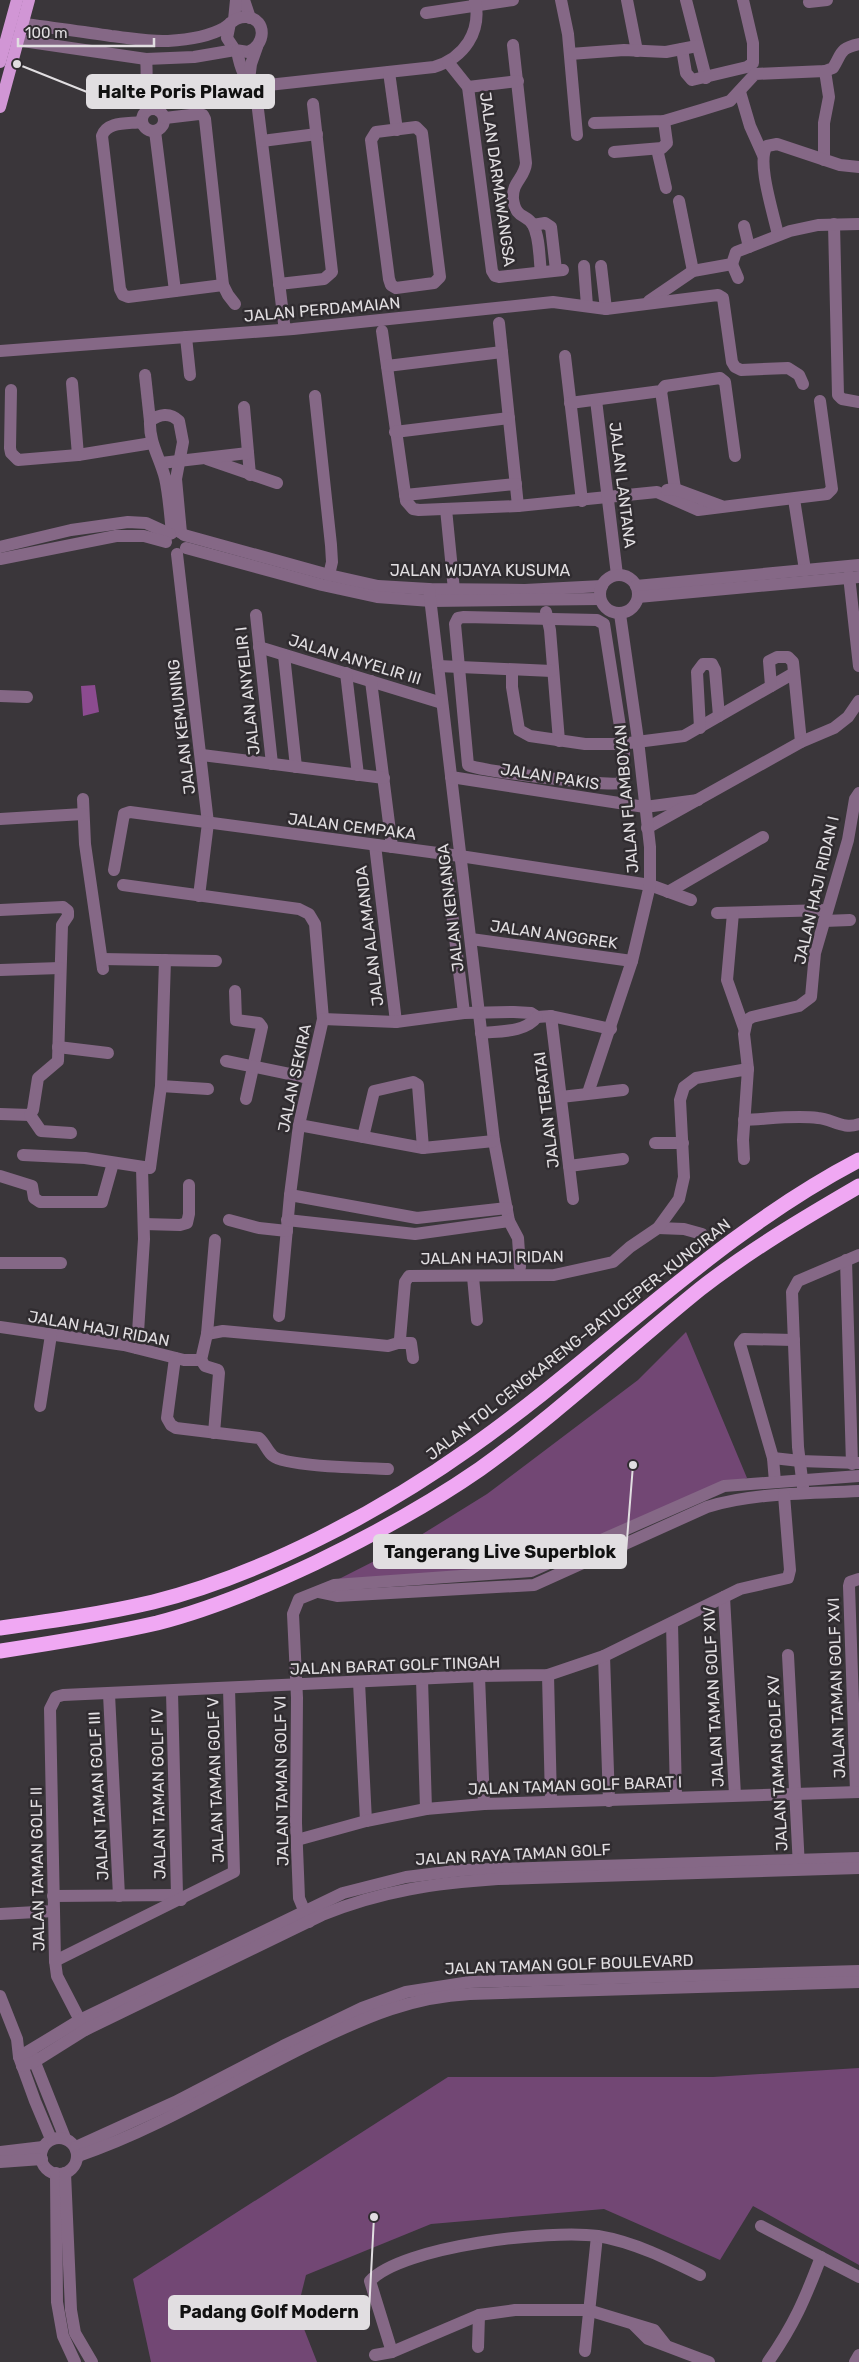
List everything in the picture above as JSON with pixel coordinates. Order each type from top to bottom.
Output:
[{"type":"highway","name":"JALAN TOL CENGKARENG–BATUCEPER–KUNCIRAN","points":[[0,1628],[76,1617],[154,1601],[229,1577],[349,1524],[413,1487],[472,1447],[696,1268],[771,1213],[859,1160]]},
{"type":"highway","points":[[0,1650],[78,1640],[159,1622],[237,1598],[358,1542],[422,1507],[481,1468],[569,1400],[702,1288],[781,1231],[859,1186]]},
{"type":"main road","points":[[17,0],[17,22]]},
{"type":"main road","points":[[0,107],[12,39],[17,22],[30,0]]},
{"type":"main road","points":[[0,62],[12,39]]},
{"type":"street","points":[[236,0],[227,38],[236,50],[241,68],[252,82],[259,86],[421,69],[448,62],[462,52],[469,42],[474,31],[475,4]]},
{"type":"street","points":[[244,0],[250,18]]},
{"type":"street","points":[[426,14],[475,4],[513,0]]},
{"type":"street","points":[[561,0],[570,54],[577,135]]},
{"type":"street","points":[[627,0],[637,51]]},
{"type":"street","points":[[686,0],[706,78]]},
{"type":"street","points":[[682,49],[689,79],[706,78],[747,67],[753,63],[753,43],[743,0]]},
{"type":"street","points":[[809,2],[827,0]]},
{"type":"street","points":[[17,22],[156,41],[199,36],[221,29],[242,17],[250,18],[258,23],[262,31],[262,40],[257,47],[251,64],[252,82],[262,141],[284,323]]},
{"type":"street","points":[[12,39],[146,59],[194,57],[236,50],[248,52],[257,47]]},
{"type":"street","points":[[594,123],[664,121],[730,101],[740,92],[749,78],[755,74],[825,71],[833,68],[840,53],[845,48],[859,44]]},
{"type":"street","points":[[513,45],[518,81]]},
{"type":"street","points":[[570,54],[624,50],[666,52],[697,46]]},
{"type":"street","points":[[146,59],[148,79],[145,94],[153,115],[163,127],[155,131],[174,291]]},
{"type":"street","name":"JALAN DARMAWANGSA","points":[[448,62],[468,87],[494,276],[541,272],[533,225],[515,209],[513,198],[513,187],[526,168],[518,81],[468,87]]},
{"type":"street","points":[[824,160],[824,123],[829,97],[825,71]]},
{"type":"street","points":[[389,72],[397,130]]},
{"type":"street","points":[[740,92],[750,126],[763,155],[778,235]]},
{"type":"street","points":[[279,284],[324,279],[332,272],[313,104]]},
{"type":"street","points":[[224,285],[128,297],[123,295],[120,289],[102,136],[104,130],[109,126],[153,115],[199,114],[203,116],[224,285],[228,296],[235,304]]},
{"type":"street","points":[[614,152],[662,148],[667,143],[664,121]]},
{"type":"street","points":[[416,127],[422,132],[440,277],[434,283],[396,288],[391,285],[388,279],[371,140],[376,132],[397,130],[416,127]]},
{"type":"street","points":[[262,141],[317,134]]},
{"type":"street","points":[[763,155],[767,146],[777,144],[849,168],[859,167]]},
{"type":"street","points":[[657,149],[666,188]]},
{"type":"street","points":[[679,201],[693,271]]},
{"type":"street","points":[[533,225],[545,223],[551,226],[560,270],[541,272]]},
{"type":"street","points":[[834,224],[838,395],[842,399],[859,402]]},
{"type":"street","points":[[738,278],[732,264],[736,252],[778,235],[818,225],[859,224]]},
{"type":"street","points":[[744,226],[749,247]]},
{"type":"street","points":[[647,303],[693,271],[732,264]]},
{"type":"street","points":[[584,266],[587,306]]},
{"type":"street","points":[[601,266],[606,309]]},
{"type":"street","name":"JALAN PERDAMAIAN","points":[[0,351],[293,328],[553,302],[606,309],[721,296],[732,362],[735,367],[741,370],[788,368],[794,370],[803,384]]},
{"type":"street","points":[[499,323],[518,506]]},
{"type":"street","points":[[382,331],[406,501],[413,508],[446,509],[518,506],[607,499],[675,489],[723,507]]},
{"type":"street","points":[[186,337],[190,375]]},
{"type":"street","points":[[387,366],[502,352]]},
{"type":"street","points":[[565,356],[582,501]]},
{"type":"street","points":[[145,375],[152,444],[161,463],[166,480],[177,540]]},
{"type":"street","points":[[570,403],[661,391],[665,386],[720,378],[725,382],[735,456]]},
{"type":"street","points":[[72,383],[78,455]]},
{"type":"street","points":[[11,390],[10,448],[15,458],[22,461],[152,444]]},
{"type":"street","points":[[661,391],[675,489]]},
{"type":"street","points":[[315,396],[332,562],[325,574]]},
{"type":"street","name":"JALAN LANTANA","points":[[596,400],[617,575]]},
{"type":"street","points":[[657,492],[698,510],[830,493],[832,489],[820,401]]},
{"type":"street","points":[[244,408],[250,475]]},
{"type":"street","points":[[150,422],[155,416],[168,414],[179,421],[183,442],[176,479],[177,540]]},
{"type":"street","points":[[395,432],[509,418]]},
{"type":"street","points":[[161,463],[248,453]]},
{"type":"street","points":[[204,458],[277,483]]},
{"type":"street","points":[[405,494],[516,484]]},
{"type":"street","points":[[794,498],[805,570]]},
{"type":"street","points":[[446,509],[454,590]]},
{"type":"street","name":"JALAN WIJAYA KUSUMA","points":[[0,555],[71,530],[128,522],[146,523],[177,540],[342,590],[377,597],[430,595],[549,601],[600,599]]},
{"type":"street","name":"JALAN WIJAYA KUSUMA","points":[[177,540],[378,586],[430,595],[454,590],[525,590],[602,586]]},
{"type":"street","name":"JALAN KEMUNING","points":[[177,540],[208,823],[200,896]]},
{"type":"street","points":[[637,592],[805,570],[859,565]]},
{"type":"street","points":[[617,575],[628,578],[637,592],[634,607],[620,614],[606,609],[600,599],[602,586],[610,577],[617,575]]},
{"type":"street","points":[[637,592],[854,577],[859,666]]},
{"type":"street","name":"JALAN KENANGA","points":[[430,595],[494,1141],[509,1221],[518,1238],[520,1267]]},
{"type":"street","points":[[549,601],[552,671],[559,741]]},
{"type":"street","name":"JALAN FLAMBOYAN","points":[[588,1093],[611,1029],[632,961],[650,885],[647,828],[638,740],[620,614]]},
{"type":"street","name":"JALAN ANYELIR I","points":[[256,616],[272,764]]},
{"type":"street","points":[[458,618],[550,622],[597,620],[605,626],[621,744],[624,752],[621,784],[580,782],[468,765],[460,669],[455,624],[458,618]]},
{"type":"street","name":"JALAN ANYELIR III","points":[[259,647],[442,703]]},
{"type":"street","points":[[284,655],[296,767]]},
{"type":"street","points":[[770,686],[768,665],[771,659],[788,657],[793,662],[801,742]]},
{"type":"street","points":[[700,728],[697,672],[703,664],[712,664],[715,670],[719,716]]},
{"type":"street","points":[[438,669],[552,671]]},
{"type":"street","points":[[512,670],[512,687],[518,730],[530,736],[559,741],[621,744],[638,740],[684,736],[794,673]]},
{"type":"street","points":[[346,673],[358,775]]},
{"type":"street","points":[[371,681],[392,847]]},
{"type":"street","points":[[0,696],[27,697]]},
{"type":"street","points":[[647,828],[801,742],[834,728],[848,718],[859,701]]},
{"type":"street","points":[[202,755],[384,778]]},
{"type":"street","name":"JALAN PAKIS","points":[[451,777],[645,807],[698,800]]},
{"type":"street","points":[[578,796],[580,782]]},
{"type":"street","name":"JALAN HAJI RIDAN I","points":[[744,1028],[747,1020],[752,1017],[799,1006],[811,997],[815,953],[848,840],[855,799],[859,794]]},
{"type":"street","points":[[83,799],[85,844],[102,964],[165,960],[216,961]]},
{"type":"street","name":"JALAN CEMPAKA","points":[[114,870],[125,812],[460,856],[650,885],[690,900]]},
{"type":"street","points":[[0,819],[83,814]]},
{"type":"street","points":[[668,892],[763,837]]},
{"type":"street","name":"JALAN ALAMANDA","points":[[375,845],[396,1022]]},
{"type":"street","points":[[444,854],[464,1013]]},
{"type":"street","name":"JALAN SEKIRA","points":[[123,885],[299,909],[309,914],[315,924],[323,1019],[308,1078],[299,1125],[290,1195],[279,1316]]},
{"type":"street","points":[[0,910],[63,907],[68,911],[68,916],[62,925],[56,1064],[38,1078],[33,1110],[30,1115]]},
{"type":"street","points":[[744,1159],[742,1140],[748,1069],[744,1028],[727,980],[723,915],[825,916],[850,920]]},
{"type":"street","name":"JALAN ANGGREK","points":[[470,940],[632,961]]},
{"type":"street","points":[[24,1155],[85,1158],[151,1168],[161,1086],[165,960]]},
{"type":"street","points":[[0,970],[60,968]]},
{"type":"street","points":[[235,991],[236,1020],[259,1022],[262,1027],[246,1099]]},
{"type":"street","points":[[323,1019],[396,1022],[478,1012],[531,1013],[537,1017],[551,1016],[611,1029]]},
{"type":"street","name":"JALAN TERATAI","points":[[551,1016],[573,1199]]},
{"type":"street","points":[[481,1033],[524,1027],[533,1024],[537,1017]]},
{"type":"street","points":[[58,1047],[108,1053]]},
{"type":"street","points":[[226,1061],[308,1078]]},
{"type":"street","name":"JALAN HAJI RIDAN","points":[[398,1343],[406,1277],[418,1275],[473,1277],[554,1275],[613,1262],[630,1247],[658,1228],[679,1199],[684,1177],[680,1100],[684,1087],[689,1082],[707,1075],[748,1069]]},
{"type":"street","points":[[364,1137],[374,1091],[413,1082],[418,1085],[423,1148]]},
{"type":"street","points":[[161,1086],[208,1089]]},
{"type":"street","points":[[561,1097],[623,1090]]},
{"type":"street","points":[[0,1114],[30,1115]]},
{"type":"street","points":[[30,1115],[41,1131],[71,1133]]},
{"type":"street","points":[[744,1120],[802,1116],[821,1118],[845,1126],[859,1124]]},
{"type":"street","points":[[299,1125],[423,1148],[494,1141]]},
{"type":"street","points":[[655,1143],[683,1143]]},
{"type":"street","points":[[569,1166],[623,1159]]},
{"type":"street","points":[[0,1176],[32,1186],[34,1198],[40,1202],[102,1202],[113,1163]]},
{"type":"street","points":[[137,1348],[144,1224],[142,1168]]},
{"type":"street","points":[[144,1224],[180,1225],[186,1223],[189,1214],[189,1185]]},
{"type":"street","points":[[290,1195],[417,1218],[507,1208]]},
{"type":"street","points":[[415,1234],[417,1218]]},
{"type":"street","points":[[229,1220],[259,1228],[287,1225],[415,1234],[509,1221]]},
{"type":"street","points":[[658,1228],[684,1229],[702,1234]]},
{"type":"street","points":[[214,1434],[219,1373],[218,1370],[206,1366],[201,1360],[207,1334],[215,1240]]},
{"type":"street","points":[[804,1494],[800,1462],[792,1292],[795,1284],[859,1255]]},
{"type":"street","points":[[773,1458],[800,1462],[856,1464],[846,1260]]},
{"type":"street","points":[[0,1263],[61,1263]]},
{"type":"street","points":[[473,1277],[477,1320]]},
{"type":"street","name":"JALAN HAJI RIDAN","points":[[0,1327],[137,1348],[192,1361],[201,1360]]},
{"type":"street","points":[[207,1334],[223,1331],[388,1346],[398,1343],[411,1343],[413,1358]]},
{"type":"street","points":[[40,1406],[51,1335]]},
{"type":"street","points":[[775,1482],[773,1458],[740,1342],[744,1339],[794,1340]]},
{"type":"street","points":[[175,1358],[168,1413],[169,1423],[176,1428],[259,1438],[273,1456],[278,1459],[304,1464],[388,1469]]},
{"type":"street","name":"JALAN TAMAN GOLF VI","points":[[307,1916],[299,1898],[297,1840],[294,1609],[299,1599],[334,1585],[531,1571],[717,1488],[859,1476]]},
{"type":"street","points":[[318,1592],[337,1596],[534,1585],[708,1507],[734,1500],[859,1491]]},
{"type":"street","name":"JALAN BARAT GOLF TINGAH","points":[[52,1700],[63,1695],[172,1692],[479,1676],[548,1675],[604,1656],[724,1597],[751,1586],[780,1581],[789,1576],[784,1495]]},
{"type":"street","name":"JALAN TAMAN GOLF XVI","points":[[855,1581],[849,1591],[858,1792]]},
{"type":"street","name":"JALAN TAMAN GOLF XIV","points":[[724,1597],[735,1794]]},
{"type":"street","points":[[672,1623],[676,1796]]},
{"type":"street","name":"JALAN TAMAN GOLF XV","points":[[788,1655],[798,1865]]},
{"type":"street","points":[[604,1656],[609,1801]]},
{"type":"street","points":[[548,1675],[551,1801]]},
{"type":"street","points":[[479,1676],[484,1804]]},
{"type":"street","points":[[422,1679],[426,1809]]},
{"type":"street","points":[[359,1682],[366,1821]]},
{"type":"street","name":"JALAN TAMAN GOLF V","points":[[179,1897],[234,1872],[229,1688]]},
{"type":"street","name":"JALAN TAMAN GOLF IV","points":[[172,1692],[179,1897]]},
{"type":"street","name":"JALAN TAMAN GOLF III","points":[[109,1694],[119,1896]]},
{"type":"street","name":"JALAN TAMAN GOLF II","points":[[52,1700],[50,1709],[55,1961],[57,1976],[82,2025]]},
{"type":"street","name":"JALAN TAMAN GOLF BARAT I","points":[[297,1840],[366,1821],[426,1809],[484,1804],[609,1801],[735,1794],[858,1792]]},
{"type":"street","name":"JALAN RAYA TAMAN GOLF","points":[[26,2059],[82,2025],[307,1916],[356,1901],[402,1890],[464,1882],[798,1865],[859,1858]]},
{"type":"street","name":"JALAN RAYA TAMAN GOLF","points":[[798,1865],[859,1868]]},
{"type":"street","points":[[53,1896],[179,1897]]},
{"type":"street","points":[[55,1961],[179,1897]]},
{"type":"street","points":[[0,1914],[54,1911]]},
{"type":"street","name":"JALAN TAMAN GOLF BOULEVARD","points":[[77,2152],[282,2046],[362,2008],[406,1992],[470,1982],[859,1971]]},
{"type":"street","name":"JALAN TAMAN GOLF BOULEVARD","points":[[77,2152],[99,2149],[192,2105],[288,2054],[367,2017],[407,2003],[441,1995],[859,1982]]},
{"type":"street","points":[[0,1996],[46,2112],[77,2152],[76,2163],[61,2173]]},
{"type":"street","points":[[46,2112],[47,2168],[61,2173]]},
{"type":"street","points":[[0,2162],[46,2148],[65,2138]]},
{"type":"street","points":[[0,2152],[46,2148]]},
{"type":"street","points":[[61,2173],[57,2302],[63,2336],[75,2362]]},
{"type":"street","points":[[61,2173],[71,2310],[75,2333],[92,2362]]},
{"type":"street","points":[[761,2226],[859,2278]]},
{"type":"street","points":[[392,2352],[370,2281],[386,2268],[418,2256],[476,2243],[546,2236],[597,2236],[638,2247],[700,2275]]},
{"type":"street","points":[[585,2351],[597,2236]]},
{"type":"street","points":[[768,2362],[790,2331],[802,2308],[821,2257]]},
{"type":"street","points":[[376,2355],[392,2352],[479,2315],[514,2310],[588,2310],[634,2325],[648,2339],[709,2362]]},
{"type":"street","points":[[478,2347],[479,2315]]},
{"type":"street","points":[[855,2362],[859,2355]]},
{"type":"shaded area","points":[[95,685],[99,712],[83,716],[81,686]]},
{"type":"shaded area","points":[[686,1332],[747,1478],[515,1572],[337,1580],[400,1548],[487,1494],[638,1380]]},
{"type":"shaded area","points":[[859,2068],[859,2265],[753,2206],[720,2260],[604,2209],[431,2224],[306,2275],[297,2311],[317,2362],[151,2362],[133,2279],[448,2077],[713,2077]]},
{"type":"place","name":"Halte Poris Plawad","points":[[17,64]]},
{"type":"place","name":"Tangerang Live Superblok","points":[[633,1465]]},
{"type":"place","name":"Padang Golf Modern","points":[[374,2217]]}]
